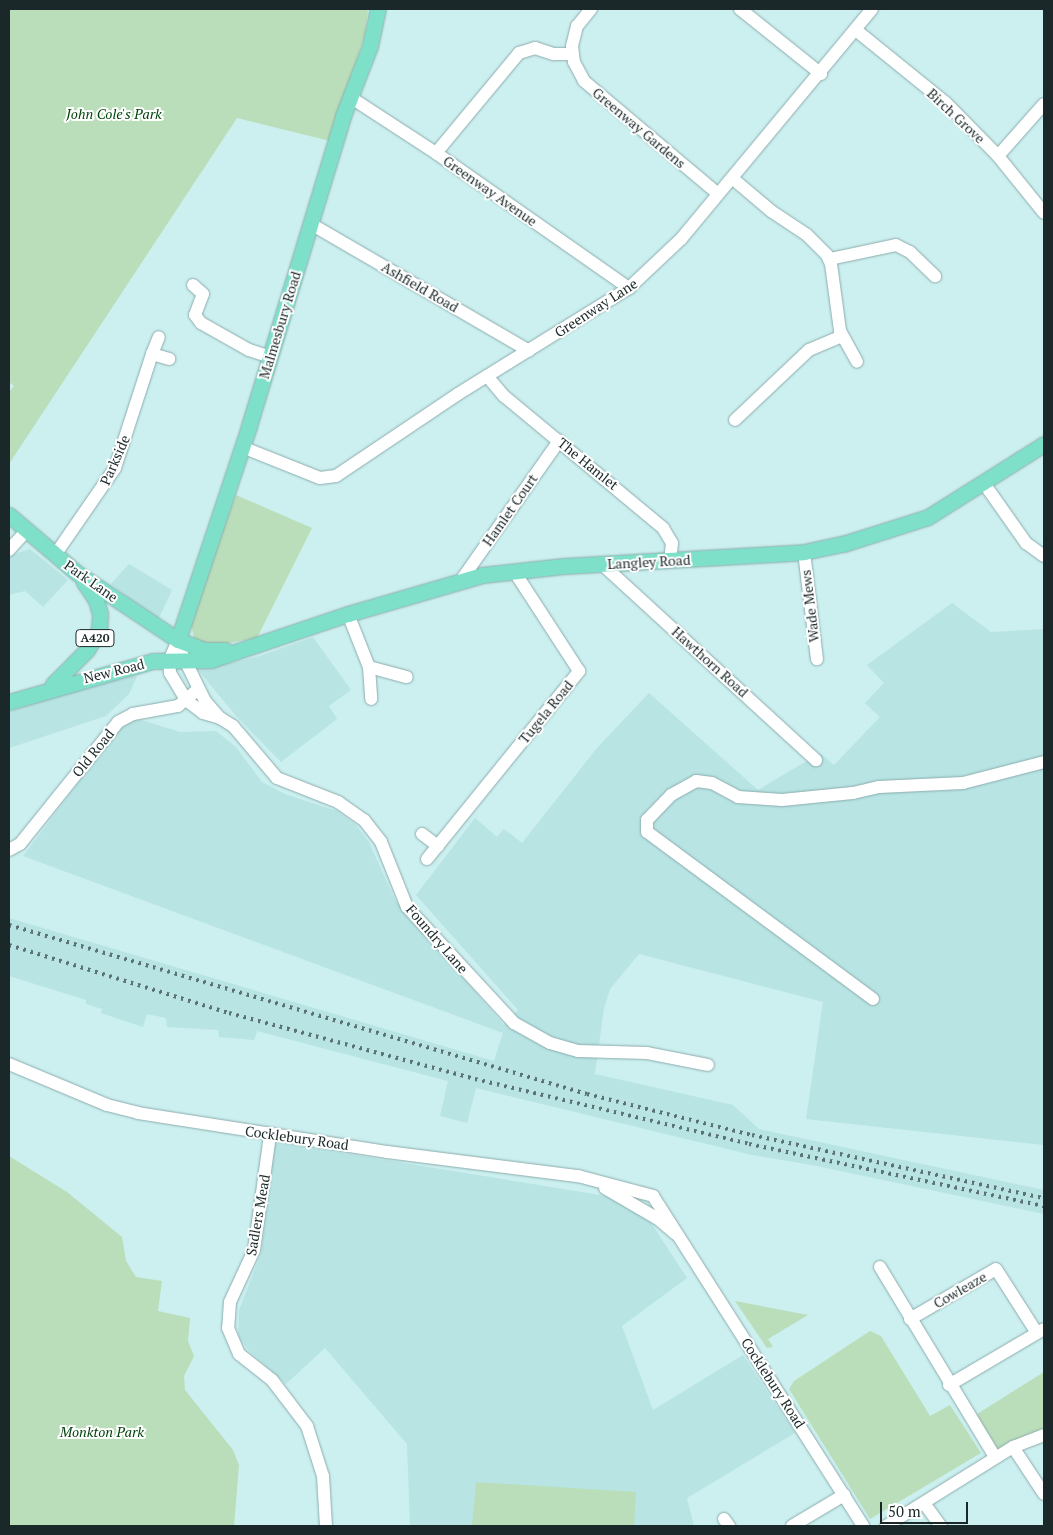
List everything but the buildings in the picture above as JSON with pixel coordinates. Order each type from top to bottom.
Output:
[{"type":"main road","name":"Malmesbury Road","points":[[178,640],[242,447],[350,97],[370,46],[378,9]]},
{"type":"main road","name":"Langley Road","points":[[185,662],[211,660],[348,614],[462,579],[514,571],[804,552],[884,533],[919,520],[1044,444]]},
{"type":"main road","name":"Park Lane","points":[[9,515],[77,573],[178,640]]},
{"type":"main road","name":"New Road","points":[[44,690],[80,658],[99,630],[100,614],[96,600],[77,573]]},
{"type":"main road","name":"Langley Road","points":[[178,640],[204,650],[239,650]]},
{"type":"main road","name":"New Road","points":[[9,702],[44,690],[153,661],[185,662]]},
{"type":"street","points":[[436,153],[519,53],[535,48],[554,54],[572,54],[578,26],[591,9]]},
{"type":"street","points":[[740,9],[821,74]]},
{"type":"street","name":"Greenway Lane","points":[[242,447],[320,478],[336,476],[487,376],[628,288],[672,249],[857,31],[872,9]]},
{"type":"street","name":"Birch Grove","points":[[857,31],[946,103],[998,156],[1044,213]]},
{"type":"street","name":"Greenway Gardens","points":[[572,54],[578,71],[592,90],[718,194]]},
{"type":"street","name":"Greenway Avenue","points":[[350,97],[436,153],[628,288]]},
{"type":"street","points":[[998,156],[1040,118],[1044,104]]},
{"type":"street","points":[[732,178],[771,211],[807,235],[830,259],[842,336],[857,362]]},
{"type":"street","name":"Ashfield Road","points":[[311,224],[529,351]]},
{"type":"street","points":[[830,259],[896,245],[910,252],[936,276]]},
{"type":"street","points":[[193,285],[203,294],[195,313],[198,321],[244,348],[270,357]]},
{"type":"street","points":[[735,420],[809,350],[842,336]]},
{"type":"street","name":"Parkside","points":[[55,555],[115,468],[159,337]]},
{"type":"street","points":[[152,354],[169,359]]},
{"type":"street","name":"The Hamlet","points":[[487,376],[504,396],[663,528],[672,543],[670,561]]},
{"type":"street","name":"Hamlet Court","points":[[462,579],[559,441]]},
{"type":"street","points":[[983,482],[1026,543],[1044,556]]},
{"type":"street","points":[[9,550],[26,531]]},
{"type":"street","name":"Wade Mews","points":[[804,552],[817,659]]},
{"type":"street","name":"Hawthorn Road","points":[[603,565],[816,760]]},
{"type":"street","name":"Tugela Road","points":[[428,859],[579,671],[514,571]]},
{"type":"street","points":[[348,614],[369,667],[371,699]]},
{"type":"street","points":[[169,660],[178,640]]},
{"type":"street","points":[[178,640],[185,662],[198,688],[220,718]]},
{"type":"street","name":"Foundry Lane","points":[[169,660],[170,673],[186,700],[203,714],[220,718],[237,730],[277,778],[338,802],[364,820],[381,842],[407,907],[494,1004],[524,1030],[550,1043],[578,1050],[648,1053],[708,1065]]},
{"type":"street","points":[[369,667],[407,677]]},
{"type":"street","name":"Old Road","points":[[9,850],[20,844],[118,722],[133,714],[172,708],[186,700],[198,688]]},
{"type":"street","points":[[873,999],[647,832],[647,820],[671,795],[696,781],[712,783],[738,797],[782,800],[853,793],[879,786],[963,783],[1044,762]]},
{"type":"street","points":[[422,834],[438,846]]},
{"type":"street","name":"Cocklebury Road","points":[[9,1064],[91,1099],[138,1113],[270,1135],[592,1181],[637,1189],[653,1196],[863,1526]]},
{"type":"street","name":"Sadlers Mead","points":[[270,1135],[254,1250],[230,1302],[228,1328],[239,1354],[272,1380],[307,1426],[323,1476],[326,1526]]},
{"type":"street","points":[[880,1267],[949,1385],[995,1458]]},
{"type":"street","name":"Cowleaze","points":[[910,1319],[996,1269],[1041,1331],[949,1385]]},
{"type":"street","points":[[886,1526],[1012,1448],[1044,1435]]},
{"type":"street","points":[[1012,1448],[1044,1494]]},
{"type":"street","points":[[792,1526],[844,1495]]},
{"type":"street","points":[[924,1503],[941,1526]]},
{"type":"shaded area","points":[[30,549],[68,580],[43,607],[25,591],[9,595],[9,556]]},
{"type":"shaded area","points":[[129,564],[172,590],[158,620],[111,584]]},
{"type":"shaded area","points":[[952,603],[991,632],[1044,629],[1044,1145],[806,1119],[823,1002],[639,954],[610,989],[604,1008],[595,1074],[733,1105],[759,1129],[1044,1190],[1044,1214],[812,1165],[752,1155],[476,1088],[467,1123],[440,1116],[448,1081],[257,1031],[254,1040],[219,1037],[218,1030],[167,1027],[166,1018],[147,1014],[143,1027],[101,1013],[102,1009],[86,1004],[86,1000],[9,976],[9,918],[494,1061],[503,1033],[23,856],[121,726],[138,719],[180,732],[216,731],[236,747],[262,782],[285,794],[337,811],[355,824],[369,842],[395,900],[504,1025],[518,1010],[416,895],[475,818],[497,837],[504,829],[522,843],[597,748],[649,693],[758,790],[820,753],[834,765],[880,717],[865,703],[884,683],[867,665]]},
{"type":"shaded area","points":[[313,637],[351,690],[329,706],[337,719],[281,762],[237,717],[198,670],[260,656]]},
{"type":"shaded area","points":[[116,676],[137,676],[129,694],[106,716],[9,748],[9,712]]},
{"type":"shaded area","points":[[275,1142],[612,1197],[648,1218],[687,1278],[622,1326],[653,1410],[743,1355],[795,1433],[687,1498],[694,1526],[410,1526],[407,1444],[325,1348],[286,1384],[247,1349],[238,1335],[239,1310],[261,1254]]},
{"type":"green space","name":"John Cole's Park","points":[[9,9],[368,9],[365,34],[330,141],[237,118],[9,464],[9,392],[14,386],[9,382]]},
{"type":"green space","points":[[236,495],[312,528],[257,638],[211,646],[194,638],[190,620]]},
{"type":"green space","name":"Monkton Park","points":[[9,1156],[67,1192],[122,1237],[126,1261],[136,1277],[162,1281],[158,1311],[190,1318],[188,1341],[194,1356],[184,1376],[185,1390],[233,1450],[239,1465],[234,1526],[9,1526]]},
{"type":"green space","points":[[735,1301],[808,1315],[768,1339],[773,1347],[767,1348]]},
{"type":"green space","points":[[870,1331],[881,1336],[930,1416],[950,1405],[981,1453],[870,1519],[789,1389],[794,1381]]},
{"type":"green space","points":[[1044,1372],[1044,1428],[996,1452],[974,1416]]},
{"type":"green space","points":[[476,1482],[636,1492],[634,1526],[472,1526]]},
{"type":"railway","points":[[9,925],[587,1094],[752,1135],[1044,1198]]},
{"type":"railway","points":[[9,945],[229,1013],[475,1079],[749,1144],[1044,1206]]}]
